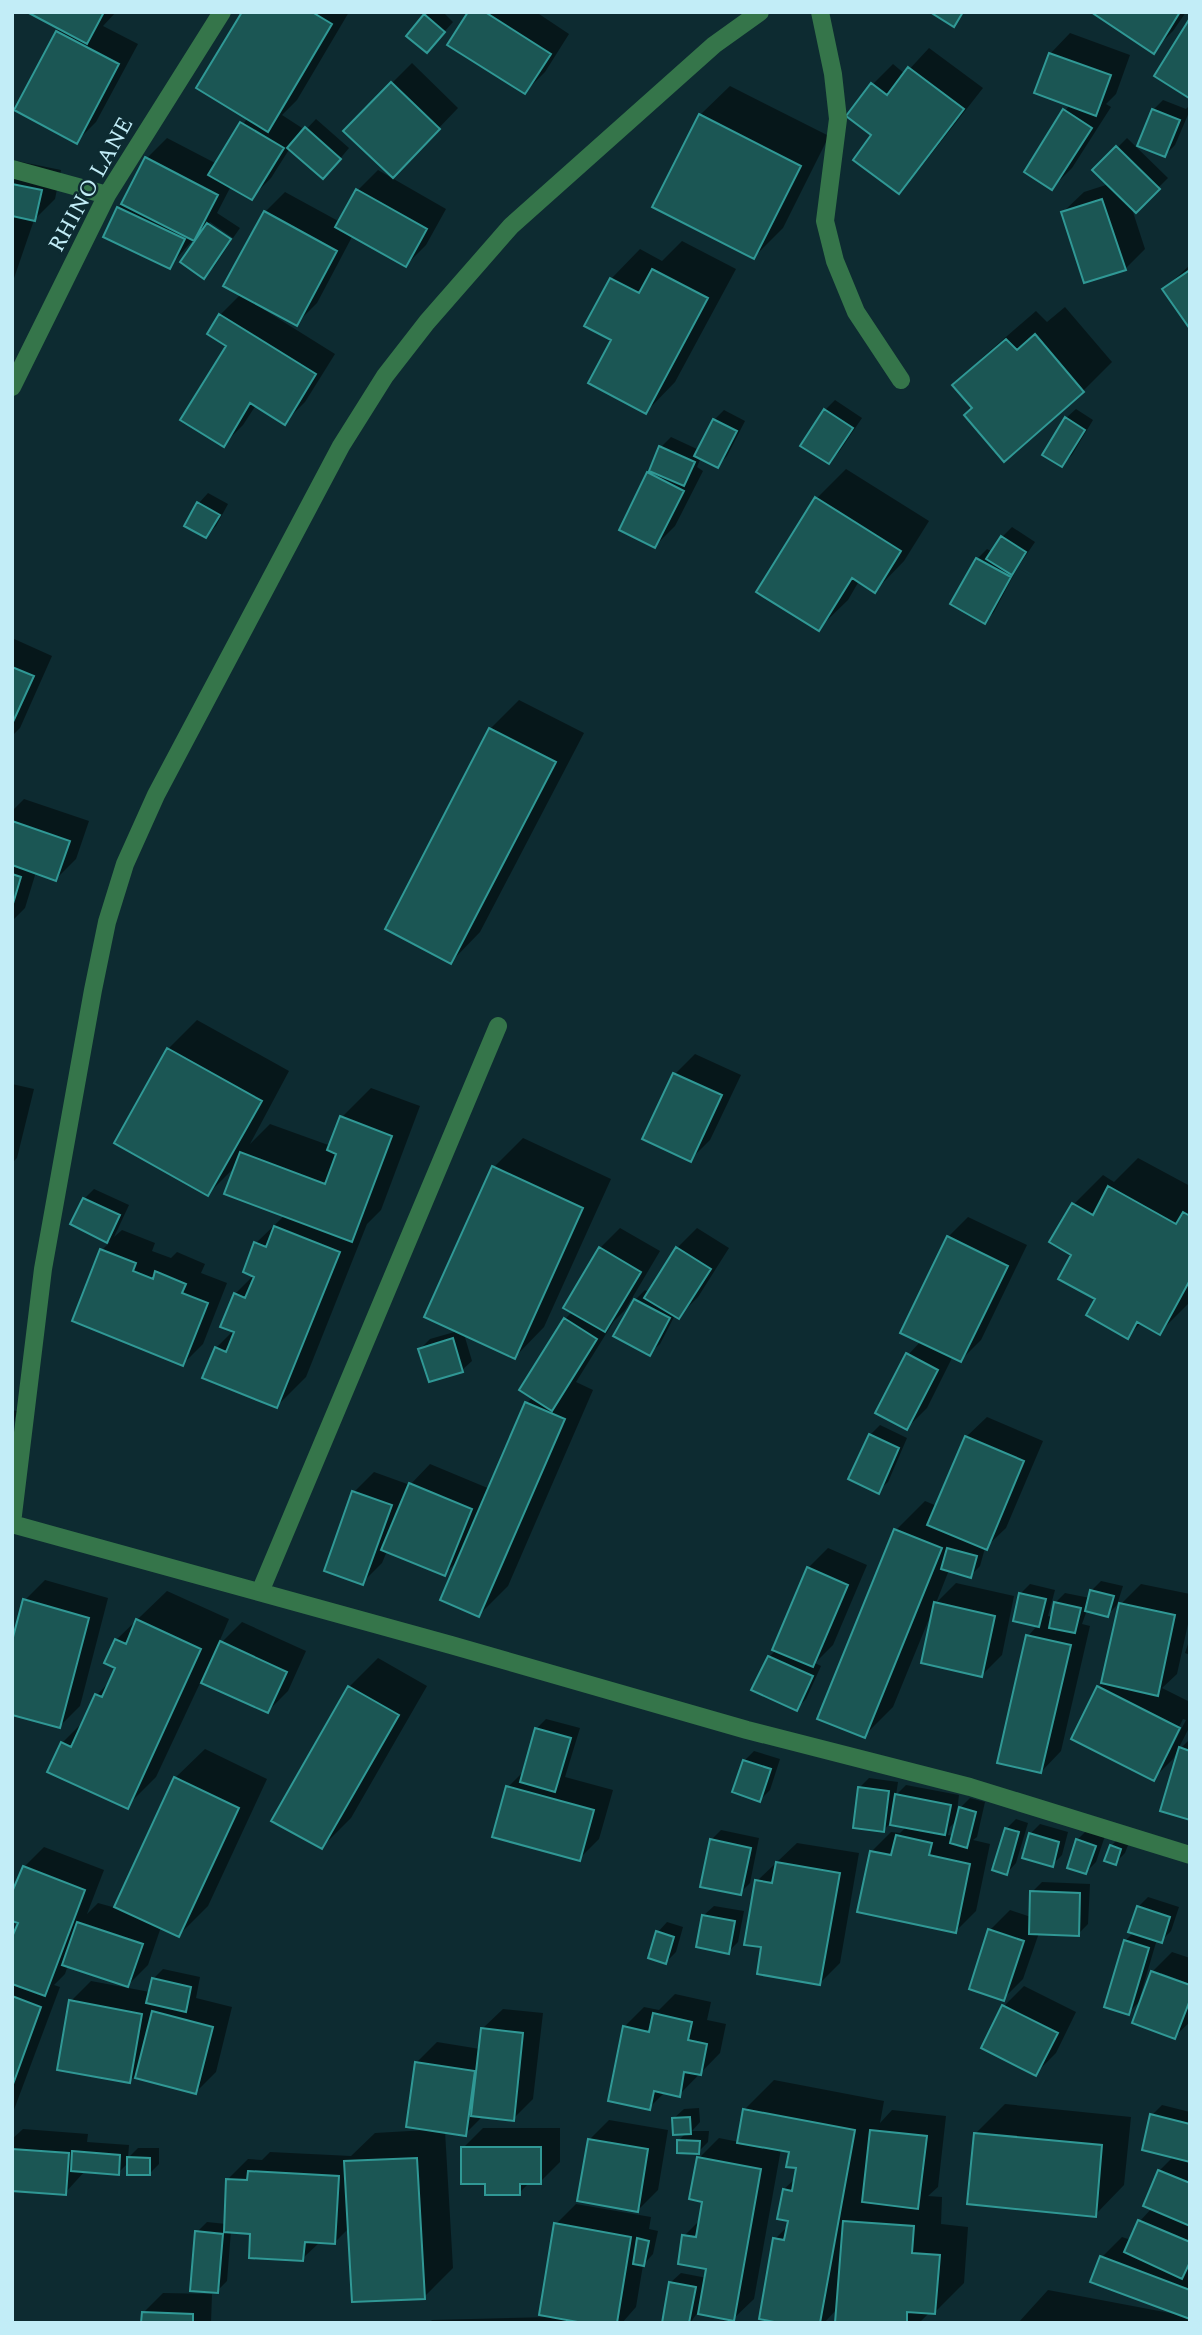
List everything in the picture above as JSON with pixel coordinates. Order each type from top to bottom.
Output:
[{"type":"street","name":"RHINO LANE","points":[[12,387],[107,195],[222,12]]},
{"type":"street","points":[[760,12],[714,45],[511,226],[427,322],[385,376],[341,446],[156,795],[125,864],[107,922],[93,990],[43,1269],[12,1524],[747,1730],[970,1787],[1190,1855]]},
{"type":"street","points":[[820,12],[833,74],[838,119],[825,221],[835,261],[856,312],[901,380]]},
{"type":"street","points":[[12,169],[107,195]]},
{"type":"street","points":[[260,1592],[498,1026]]},
{"type":"building","points":[[27,12],[104,12],[87,44]]},
{"type":"building","points":[[242,12],[312,12],[332,24],[268,132],[196,88]]},
{"type":"building","points":[[468,12],[485,12],[551,54],[525,94],[447,45]]},
{"type":"building","points":[[930,12],[963,12],[954,27]]},
{"type":"building","points":[[1091,12],[1180,12],[1154,54]]},
{"type":"building","points":[[424,14],[445,32],[427,53],[406,36]]},
{"type":"building","points":[[1190,18],[1190,97],[1189,98],[1154,76]]},
{"type":"building","points":[[56,31],[119,64],[77,144],[14,110]]},
{"type":"building","points":[[1049,53],[1111,75],[1096,116],[1034,93]]},
{"type":"building","points":[[908,67],[964,109],[899,194],[853,160],[871,135],[846,116],[871,83],[887,95]]},
{"type":"building","points":[[391,82],[440,129],[393,178],[343,131]]},
{"type":"building","points":[[1063,109],[1092,128],[1052,190],[1024,172]]},
{"type":"building","points":[[1152,109],[1180,120],[1165,157],[1137,146]]},
{"type":"building","points":[[699,114],[801,166],[754,259],[652,207]]},
{"type":"building","points":[[240,122],[284,148],[252,200],[208,175]]},
{"type":"building","points":[[305,127],[341,159],[323,179],[287,148]]},
{"type":"building","points":[[1116,146],[1160,189],[1136,213],[1092,170]]},
{"type":"building","points":[[145,157],[218,195],[194,241],[121,204]]},
{"type":"building","points":[[12,184],[42,190],[35,221],[12,216]]},
{"type":"building","points":[[356,189],[427,229],[406,267],[335,227]]},
{"type":"building","points":[[1102,199],[1126,270],[1084,283],[1061,212]]},
{"type":"building","points":[[117,207],[185,239],[170,269],[103,237]]},
{"type":"building","points":[[264,211],[337,251],[297,326],[223,286]]},
{"type":"building","points":[[207,223],[231,239],[204,279],[180,262]]},
{"type":"building","points":[[652,269],[708,298],[646,414],[588,383],[611,340],[584,326],[610,278],[639,293]]},
{"type":"building","points":[[1190,270],[1190,329],[1162,289]]},
{"type":"building","points":[[219,314],[316,374],[285,425],[250,403],[224,447],[180,420],[226,346],[207,334]]},
{"type":"building","points":[[1035,334],[1084,392],[1004,462],[964,415],[972,408],[952,385],[1006,339],[1017,350]]},
{"type":"building","points":[[824,409],[853,428],[829,464],[800,446]]},
{"type":"building","points":[[1065,417],[1085,430],[1062,467],[1042,455]]},
{"type":"building","points":[[713,419],[737,431],[718,468],[694,456]]},
{"type":"building","points":[[659,446],[695,462],[684,486],[649,471]]},
{"type":"building","points":[[647,472],[684,491],[655,548],[619,530]]},
{"type":"building","points":[[815,497],[901,551],[875,593],[852,578],[819,631],[756,592]]},
{"type":"building","points":[[197,502],[220,515],[206,538],[184,526]]},
{"type":"building","points":[[1001,536],[1026,552],[1012,575],[986,559]]},
{"type":"building","points":[[976,558],[1011,577],[985,624],[950,604]]},
{"type":"building","points":[[12,667],[34,676],[12,724]]},
{"type":"building","points":[[489,728],[556,762],[451,964],[385,929]]},
{"type":"building","points":[[12,821],[70,841],[56,881],[12,865]]},
{"type":"building","points":[[12,874],[21,877],[12,907]]},
{"type":"building","points":[[167,1048],[262,1101],[208,1196],[114,1143]]},
{"type":"building","points":[[673,1073],[722,1095],[691,1162],[642,1139]]},
{"type":"building","points":[[340,1116],[392,1136],[352,1242],[224,1194],[240,1152],[325,1184],[336,1154],[327,1150]]},
{"type":"building","points":[[492,1166],[583,1208],[515,1359],[424,1317]]},
{"type":"building","points":[[1108,1186],[1176,1224],[1183,1212],[1190,1216],[1190,1280],[1160,1335],[1137,1322],[1128,1339],[1086,1315],[1095,1299],[1058,1279],[1071,1255],[1049,1242],[1072,1203],[1093,1215]]},
{"type":"building","points":[[83,1198],[120,1215],[107,1243],[70,1224]]},
{"type":"building","points":[[274,1226],[340,1252],[277,1408],[202,1378],[215,1347],[226,1352],[234,1332],[220,1327],[234,1293],[245,1298],[254,1277],[243,1272],[254,1242],[266,1247]]},
{"type":"building","points":[[947,1236],[1008,1266],[961,1362],[900,1333]]},
{"type":"building","points":[[599,1247],[641,1272],[605,1332],[563,1308]]},
{"type":"building","points":[[676,1247],[711,1269],[679,1319],[644,1298]]},
{"type":"building","points":[[100,1249],[136,1263],[133,1271],[153,1279],[155,1271],[186,1284],[182,1293],[208,1303],[183,1366],[72,1321]]},
{"type":"building","points":[[634,1299],[670,1318],[650,1356],[613,1336]]},
{"type":"building","points":[[564,1318],[597,1339],[552,1411],[519,1390]]},
{"type":"building","points":[[453,1338],[463,1372],[429,1382],[418,1349]]},
{"type":"building","points":[[906,1353],[938,1370],[907,1430],[875,1413]]},
{"type":"building","points":[[525,1402],[565,1419],[479,1617],[440,1600]]},
{"type":"building","points":[[869,1434],[899,1448],[879,1494],[848,1479]]},
{"type":"building","points":[[965,1436],[1024,1461],[987,1550],[927,1525]]},
{"type":"building","points":[[409,1483],[472,1509],[445,1576],[381,1550]]},
{"type":"building","points":[[352,1491],[392,1505],[363,1585],[324,1571]]},
{"type":"building","points":[[894,1529],[942,1548],[865,1738],[817,1719]]},
{"type":"building","points":[[947,1548],[977,1556],[971,1578],[941,1569]]},
{"type":"building","points":[[807,1567],[848,1585],[813,1667],[772,1650]]},
{"type":"building","points":[[1090,1590],[1114,1596],[1108,1617],[1085,1611]]},
{"type":"building","points":[[1019,1593],[1046,1599],[1039,1627],[1013,1621]]},
{"type":"building","points":[[23,1599],[89,1618],[60,1728],[12,1715],[12,1641]]},
{"type":"building","points":[[934,1602],[995,1616],[982,1677],[921,1663]]},
{"type":"building","points":[[1054,1602],[1081,1608],[1075,1633],[1049,1628]]},
{"type":"building","points":[[1119,1603],[1175,1615],[1158,1696],[1101,1683]]},
{"type":"building","points":[[136,1619],[201,1649],[128,1809],[47,1772],[61,1742],[71,1747],[95,1694],[102,1697],[115,1668],[104,1663],[115,1639],[126,1644]]},
{"type":"building","points":[[1026,1635],[1071,1645],[1041,1773],[997,1763]]},
{"type":"building","points":[[220,1641],[287,1672],[268,1713],[201,1683]]},
{"type":"building","points":[[768,1656],[813,1676],[797,1711],[751,1690]]},
{"type":"building","points":[[348,1686],[399,1715],[322,1849],[271,1821]]},
{"type":"building","points":[[1097,1686],[1180,1728],[1154,1781],[1071,1739]]},
{"type":"building","points":[[535,1728],[571,1738],[555,1792],[520,1782]]},
{"type":"building","points":[[1179,1747],[1190,1751],[1190,1820],[1160,1811]]},
{"type":"building","points":[[743,1760],[771,1769],[760,1802],[732,1792]]},
{"type":"building","points":[[174,1777],[239,1808],[179,1937],[114,1907]]},
{"type":"building","points":[[506,1786],[594,1810],[580,1861],[492,1837]]},
{"type":"building","points":[[858,1787],[889,1791],[884,1832],[853,1828]]},
{"type":"building","points":[[895,1794],[951,1805],[945,1835],[890,1825]]},
{"type":"building","points":[[959,1807],[976,1812],[967,1848],[950,1843]]},
{"type":"building","points":[[1005,1828],[1019,1832],[1007,1875],[992,1870]]},
{"type":"building","points":[[1029,1833],[1059,1842],[1053,1867],[1022,1858]]},
{"type":"building","points":[[896,1835],[932,1843],[929,1855],[970,1864],[956,1933],[857,1912],[870,1851],[891,1855]]},
{"type":"building","points":[[710,1839],[751,1848],[741,1895],[700,1887]]},
{"type":"building","points":[[1076,1839],[1096,1846],[1086,1874],[1067,1868]]},
{"type":"building","points":[[1110,1845],[1121,1849],[1116,1865],[1104,1861]]},
{"type":"building","points":[[776,1862],[840,1873],[820,1985],[757,1974],[761,1947],[744,1945],[755,1880],[772,1883]]},
{"type":"building","points":[[23,1866],[85,1890],[45,1996],[12,1984],[12,1937],[18,1923],[12,1921],[12,1892]]},
{"type":"building","points":[[1030,1891],[1080,1893],[1079,1936],[1029,1934]]},
{"type":"building","points":[[1137,1906],[1170,1917],[1162,1943],[1128,1932]]},
{"type":"building","points":[[702,1915],[735,1921],[729,1954],[696,1947]]},
{"type":"building","points":[[77,1922],[143,1944],[128,1987],[62,1965]]},
{"type":"building","points":[[988,1929],[1024,1941],[1004,2001],[969,1989]]},
{"type":"building","points":[[656,1931],[674,1937],[666,1964],[648,1958]]},
{"type":"building","points":[[1124,1940],[1149,1948],[1129,2015],[1104,2007]]},
{"type":"building","points":[[1151,1971],[1190,1985],[1190,2000],[1175,2039],[1132,2023]]},
{"type":"building","points":[[152,1978],[191,1987],[186,2012],[146,2003]]},
{"type":"building","points":[[12,1996],[41,2007],[12,2087]]},
{"type":"building","points":[[69,2000],[142,2014],[130,2083],[57,2070]]},
{"type":"building","points":[[1002,2005],[1058,2033],[1036,2076],[981,2048]]},
{"type":"building","points":[[152,2011],[213,2027],[196,2094],[135,2078]]},
{"type":"building","points":[[653,2013],[692,2022],[688,2040],[707,2044],[701,2075],[684,2072],[680,2097],[654,2091],[650,2110],[608,2101],[623,2026],[649,2032]]},
{"type":"building","points":[[481,2028],[523,2033],[514,2121],[471,2116]]},
{"type":"building","points":[[415,2062],[475,2071],[466,2136],[406,2127]]},
{"type":"building","points":[[743,2109],[855,2130],[820,2323],[779,2323],[759,2319],[773,2238],[784,2240],[788,2221],[777,2219],[783,2189],[792,2191],[796,2168],[786,2167],[789,2152],[737,2143]]},
{"type":"building","points":[[1150,2114],[1190,2124],[1190,2162],[1142,2150]]},
{"type":"building","points":[[690,2117],[691,2134],[673,2135],[672,2118]]},
{"type":"building","points":[[870,2130],[927,2136],[918,2209],[862,2202]]},
{"type":"building","points":[[974,2133],[1102,2145],[1096,2217],[967,2204]]},
{"type":"building","points":[[588,2139],[648,2149],[638,2212],[577,2201]]},
{"type":"building","points":[[677,2140],[700,2141],[699,2154],[677,2153]]},
{"type":"building","points":[[461,2147],[541,2147],[541,2184],[520,2184],[520,2195],[485,2195],[485,2184],[461,2184]]},
{"type":"building","points":[[12,2149],[69,2153],[66,2195],[12,2191]]},
{"type":"building","points":[[72,2151],[120,2155],[119,2175],[71,2171]]},
{"type":"building","points":[[127,2157],[150,2158],[150,2175],[127,2175]]},
{"type":"building","points":[[697,2157],[761,2169],[734,2321],[698,2314],[706,2269],[678,2264],[682,2235],[696,2237],[702,2202],[689,2199]]},
{"type":"building","points":[[417,2158],[425,2299],[352,2302],[344,2161]]},
{"type":"building","points":[[1158,2170],[1190,2183],[1190,2226],[1143,2206]]},
{"type":"building","points":[[248,2171],[339,2176],[335,2244],[305,2242],[303,2261],[249,2258],[250,2234],[224,2232],[226,2179],[247,2180]]},
{"type":"building","points":[[1138,2220],[1190,2242],[1190,2262],[1182,2279],[1124,2252]]},
{"type":"building","points":[[843,2221],[914,2226],[912,2253],[940,2255],[935,2314],[907,2312],[907,2323],[835,2323]]},
{"type":"building","points":[[554,2223],[631,2237],[617,2323],[583,2323],[539,2315]]},
{"type":"building","points":[[195,2231],[223,2234],[218,2293],[190,2291]]},
{"type":"building","points":[[637,2238],[649,2241],[644,2266],[633,2264]]},
{"type":"building","points":[[1100,2256],[1190,2290],[1190,2319],[1090,2282]]},
{"type":"building","points":[[669,2282],[696,2287],[689,2323],[662,2323]]},
{"type":"building","points":[[142,2312],[193,2314],[193,2323],[141,2323]]}]
